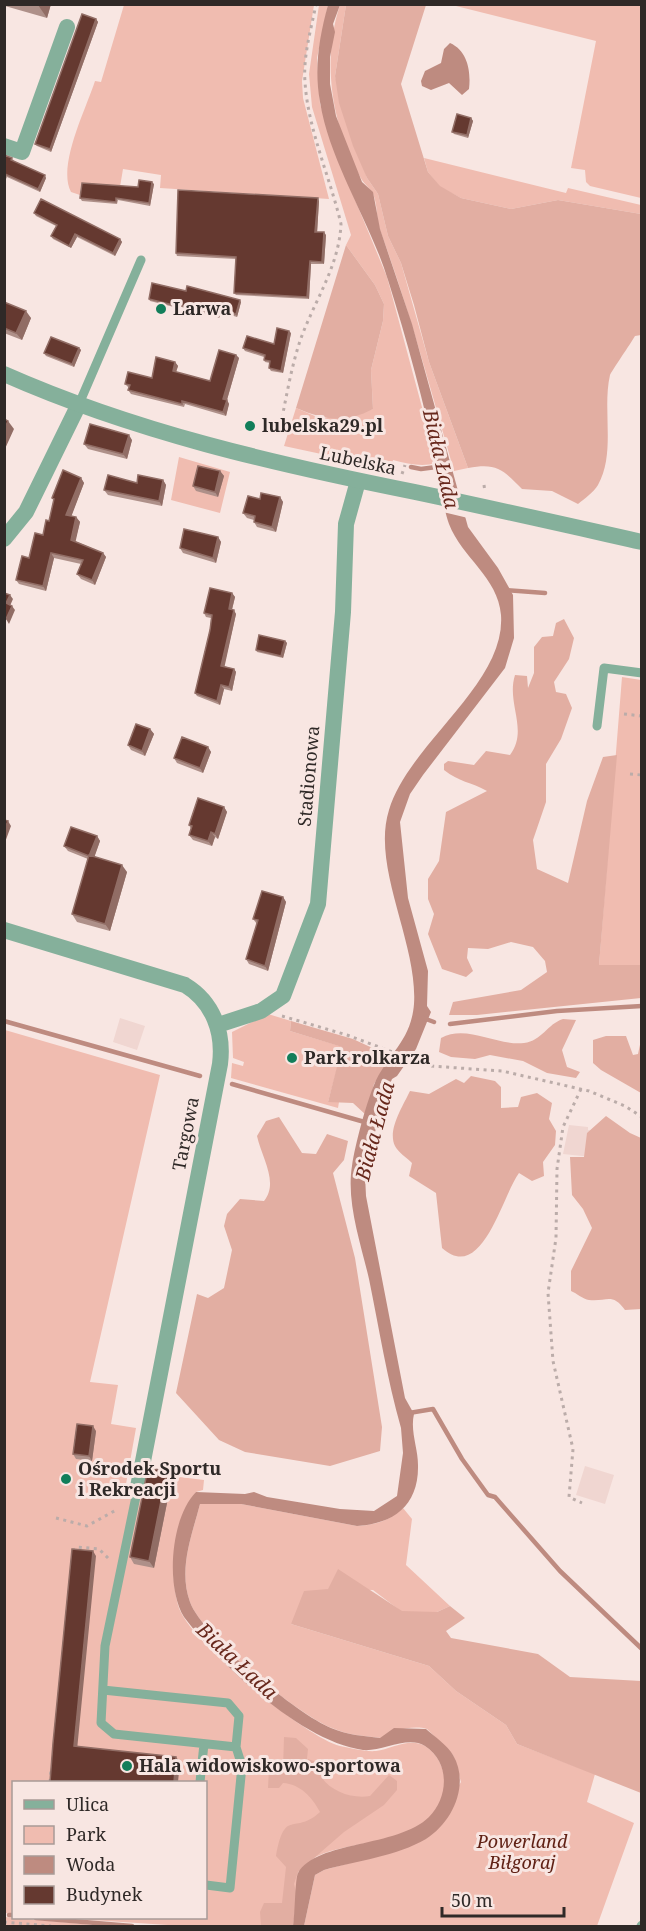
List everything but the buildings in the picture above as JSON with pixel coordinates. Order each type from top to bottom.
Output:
[{"type":"street","points":[[4,146],[22,152],[67,27]]},
{"type":"street","name":"Lubelska","points":[[4,374],[79,404],[210,446],[358,481],[642,542]]},
{"type":"street","points":[[4,539],[26,512],[79,404]]},
{"type":"street","name":"Stadionowa","points":[[218,1025],[261,1011],[283,996],[318,904],[343,612],[346,524],[358,481]]},
{"type":"street","name":"Targowa","points":[[4,930],[177,981],[198,994],[218,1025],[221,1045],[220,1064],[138,1487]]},
{"type":"lane","points":[[79,404],[131,277],[141,260]]},
{"type":"lane","points":[[597,726],[604,668],[642,673]]},
{"type":"lane","points":[[138,1487],[105,1646],[101,1723],[114,1734],[236,1748]]},
{"type":"lane","points":[[103,1690],[228,1703],[239,1716],[236,1748],[242,1766],[230,1888],[207,1885]]},
{"type":"lane","points":[[200,1781],[204,1744]]},
{"type":"path","points":[[282,418],[299,343],[335,263],[340,239],[338,211],[315,132],[305,82],[306,54],[316,4]]},
{"type":"path","points":[[402,474],[405,465]]},
{"type":"path","points":[[624,714],[642,716]]},
{"type":"path","points":[[630,774],[642,775]]},
{"type":"path","points":[[278,1015],[347,1035],[438,1067],[502,1071],[581,1089],[625,1106],[642,1117]]},
{"type":"path","points":[[581,1089],[563,1127],[557,1169],[556,1238],[548,1293],[553,1361],[573,1449],[569,1497],[582,1503]]},
{"type":"path","points":[[56,1518],[87,1526],[118,1509]]},
{"type":"path","points":[[73,1552],[77,1547],[99,1549],[109,1559]]},
{"type":"path","points":[[50,1781],[52,1759]]},
{"type":"path","points":[[4,1922],[51,1926]]},
{"type":"shaded area","points":[[346,5],[426,5],[401,84],[428,172],[440,186],[461,198],[511,209],[558,200],[641,214],[641,335],[635,336],[610,375],[607,402],[608,445],[603,473],[596,488],[578,504],[552,491],[522,489],[504,472],[493,467],[468,468],[429,362],[401,263],[388,236],[378,194],[367,178],[353,146],[339,103],[335,76]]},
{"type":"shaded area","points":[[346,245],[375,285],[384,304],[383,321],[371,370],[373,409],[353,417],[334,419],[296,408]]},
{"type":"shaded area","points":[[564,619],[574,638],[569,659],[554,682],[556,692],[566,694],[572,708],[561,739],[546,764],[546,802],[533,840],[537,869],[568,883],[587,801],[603,757],[617,755],[599,965],[641,965],[641,998],[477,1015],[449,1015],[453,1002],[521,990],[547,972],[545,961],[533,947],[511,942],[488,949],[468,948],[467,958],[473,971],[466,977],[442,969],[428,934],[434,914],[428,899],[428,879],[439,861],[446,812],[487,791],[449,774],[444,770],[444,764],[448,761],[474,765],[486,751],[510,755],[518,736],[513,696],[515,675],[527,676],[528,688],[534,673],[534,647],[542,637],[553,636],[556,623]]},
{"type":"shaded area","points":[[120,1018],[145,1026],[137,1050],[113,1042]]},
{"type":"shaded area","points":[[576,1020],[562,1050],[567,1067],[580,1072],[576,1078],[547,1073],[523,1061],[490,1055],[475,1059],[451,1057],[439,1052],[441,1038],[451,1034],[471,1034],[503,1042],[524,1043],[540,1036],[557,1021]]},
{"type":"shaded area","points":[[291,1021],[353,1039],[392,1057],[374,1084],[366,1115],[353,1103],[328,1102],[342,1047],[290,1031]]},
{"type":"shaded area","points":[[606,1036],[626,1036],[633,1055],[638,1054],[641,1040],[641,1093],[593,1063],[593,1040]]},
{"type":"shaded area","points":[[471,1076],[495,1081],[501,1087],[501,1108],[518,1107],[521,1097],[537,1093],[552,1103],[549,1119],[556,1131],[555,1145],[543,1162],[544,1176],[532,1181],[519,1173],[489,1233],[469,1255],[456,1256],[442,1248],[436,1193],[409,1176],[412,1163],[396,1148],[393,1133],[397,1118],[410,1091],[429,1094],[456,1079],[464,1083]]},
{"type":"shaded area","points":[[606,1116],[641,1138],[641,1309],[625,1310],[613,1299],[589,1300],[571,1291],[571,1271],[592,1228],[583,1209],[572,1195],[570,1157],[584,1157],[587,1133]]},
{"type":"shaded area","points":[[279,1117],[302,1153],[316,1154],[327,1134],[348,1141],[344,1160],[333,1173],[355,1258],[382,1427],[380,1451],[330,1466],[245,1452],[219,1440],[176,1393],[197,1294],[208,1298],[224,1288],[232,1250],[224,1226],[227,1214],[240,1199],[264,1201],[268,1194],[270,1178],[257,1136],[266,1121]]},
{"type":"shaded area","points":[[569,1125],[588,1127],[588,1130],[595,1131],[592,1157],[563,1154]]},
{"type":"shaded area","points":[[585,1466],[614,1475],[605,1504],[576,1495]]},
{"type":"shaded area","points":[[338,1569],[402,1611],[437,1612],[450,1606],[465,1618],[446,1631],[451,1638],[538,1654],[570,1677],[641,1681],[641,1793],[517,1744],[506,1725],[456,1691],[429,1666],[291,1624],[304,1591],[328,1589]]},
{"type":"shaded area","points":[[284,1737],[296,1738],[308,1749],[307,1759],[325,1764],[322,1778],[337,1791],[363,1797],[370,1796],[389,1775],[397,1781],[397,1790],[384,1805],[344,1832],[298,1872],[294,1884],[297,1896],[293,1926],[261,1926],[260,1912],[264,1903],[282,1903],[286,1867],[276,1856],[283,1832],[287,1827],[311,1819],[320,1812],[309,1796],[295,1786],[283,1783],[279,1788],[268,1788],[269,1769],[283,1769]]},
{"type":"green space","points":[[124,5],[314,5],[302,81],[303,98],[329,199],[160,188],[161,175],[123,169],[120,187],[81,183],[80,195],[71,192],[68,168],[74,137],[95,81],[101,82]]},
{"type":"green space","points":[[319,5],[328,5],[317,58],[320,104],[339,161],[387,277],[437,463],[420,465],[393,460],[391,469],[284,446],[296,408],[322,419],[373,409],[371,370],[383,321],[384,304],[375,285],[346,245],[351,235],[312,107],[309,74]]},
{"type":"green space","points":[[340,5],[346,5],[335,76],[367,178],[378,194],[388,236],[401,263],[429,362],[468,468],[454,471],[401,290],[379,226],[375,198],[362,180],[343,138],[333,94],[331,71],[334,27]]},
{"type":"green space","points":[[452,5],[641,5],[641,198],[590,186],[586,182],[585,170],[571,168],[596,41]]},
{"type":"green space","points":[[424,158],[566,193],[568,188],[641,205],[641,214],[558,200],[511,209],[461,198],[440,187],[428,172]]},
{"type":"green space","points":[[179,457],[230,472],[220,513],[171,500]]},
{"type":"green space","points":[[622,677],[641,680],[641,965],[599,965]]},
{"type":"green space","name":"Park rolkarza","points":[[268,1014],[291,1021],[290,1031],[343,1047],[328,1102],[339,1102],[338,1108],[231,1078],[232,1063],[243,1066],[244,1062],[233,1058],[232,1032]]},
{"type":"green space","name":"Ośrodek Sportu i Rekreacji","points":[[5,1030],[160,1075],[90,1382],[118,1385],[111,1424],[136,1428],[126,1484],[145,1488],[148,1473],[204,1480],[203,1490],[196,1492],[184,1519],[174,1561],[178,1605],[186,1620],[202,1640],[249,1685],[323,1739],[340,1746],[372,1751],[407,1743],[425,1746],[432,1751],[441,1765],[445,1791],[439,1806],[429,1819],[415,1828],[401,1835],[335,1850],[311,1860],[298,1872],[293,1926],[183,1926],[76,1919],[207,1919],[207,1781],[12,1781],[12,1914],[5,1913]]},
{"type":"green space","name":"Powerland Biłgoraj","points":[[200,1504],[241,1504],[357,1526],[382,1522],[403,1508],[412,1519],[406,1565],[450,1606],[437,1612],[402,1612],[373,1590],[328,1589],[291,1624],[429,1666],[456,1691],[506,1725],[517,1744],[595,1774],[587,1802],[634,1823],[597,1926],[304,1926],[315,1875],[324,1870],[398,1850],[427,1838],[461,1782],[453,1755],[427,1729],[403,1729],[381,1738],[350,1734],[332,1728],[297,1708],[275,1691],[212,1634],[198,1617],[190,1602],[185,1577],[190,1540]]},
{"type":"green space","points":[[5,1917],[105,1926],[5,1926]]},
{"type":"water","name":"Biała Łada","points":[[328,5],[340,5],[333,24],[335,32],[330,57],[330,84],[336,116],[362,182],[373,192],[380,229],[412,324],[468,527],[498,568],[513,595],[514,638],[505,668],[410,794],[400,822],[408,898],[428,971],[427,1006],[431,1012],[416,1049],[397,1076],[392,1079],[369,1153],[365,1175],[366,1196],[405,1398],[414,1414],[413,1427],[418,1465],[414,1491],[402,1510],[393,1516],[382,1521],[357,1526],[241,1504],[200,1504],[190,1540],[185,1577],[190,1602],[198,1617],[212,1634],[253,1673],[297,1708],[331,1728],[343,1732],[380,1738],[394,1728],[426,1729],[448,1748],[458,1766],[460,1778],[456,1802],[451,1813],[436,1832],[402,1850],[324,1870],[315,1875],[304,1926],[293,1926],[297,1877],[308,1862],[339,1849],[378,1840],[415,1827],[429,1817],[440,1800],[443,1791],[443,1771],[433,1753],[418,1743],[403,1743],[363,1750],[339,1744],[314,1733],[264,1699],[240,1678],[184,1617],[178,1604],[173,1570],[176,1534],[188,1503],[196,1492],[245,1494],[254,1492],[267,1497],[340,1509],[374,1511],[397,1496],[403,1453],[401,1428],[355,1223],[351,1194],[352,1166],[364,1113],[379,1074],[408,1028],[414,1004],[409,956],[390,880],[385,832],[389,810],[400,785],[473,689],[488,665],[498,640],[501,615],[487,578],[462,547],[449,524],[427,418],[395,303],[380,258],[341,170],[325,125],[318,89],[318,65],[322,29]]},
{"type":"water","points":[[450,43],[461,51],[469,69],[469,89],[462,95],[449,83],[431,90],[422,86],[421,81],[425,71],[441,63],[444,49]]},
{"type":"pier","points":[[438,484],[462,490],[468,518],[443,512]]},
{"type":"waterway","name":"Biała Łada","points":[[411,467],[421,469],[444,466]]},
{"type":"waterway","points":[[506,590],[545,593]]},
{"type":"waterway","points":[[450,1024],[557,1011],[642,1006]]},
{"type":"waterway","points":[[423,1018],[434,1022]]},
{"type":"waterway","points":[[4,1021],[200,1076]]},
{"type":"waterway","name":"Biała Łada","points":[[232,1084],[368,1123]]},
{"type":"waterway","points":[[409,1413],[433,1409],[462,1459],[488,1495],[495,1497],[560,1571],[642,1649]]},
{"type":"waterway","points":[[48,1919],[132,1926]]},
{"type":"place","name":"Larwa","points":[[161,309]]},
{"type":"place","name":"lubelska29.pl","points":[[250,426]]},
{"type":"place","name":"Park rolkarza","points":[[292,1058]]},
{"type":"place","name":"Ośrodek Sportu i Rekreacji","points":[[66,1479]]},
{"type":"place","name":"Hala widowiskowo-sportowa","points":[[127,1766]]}]
